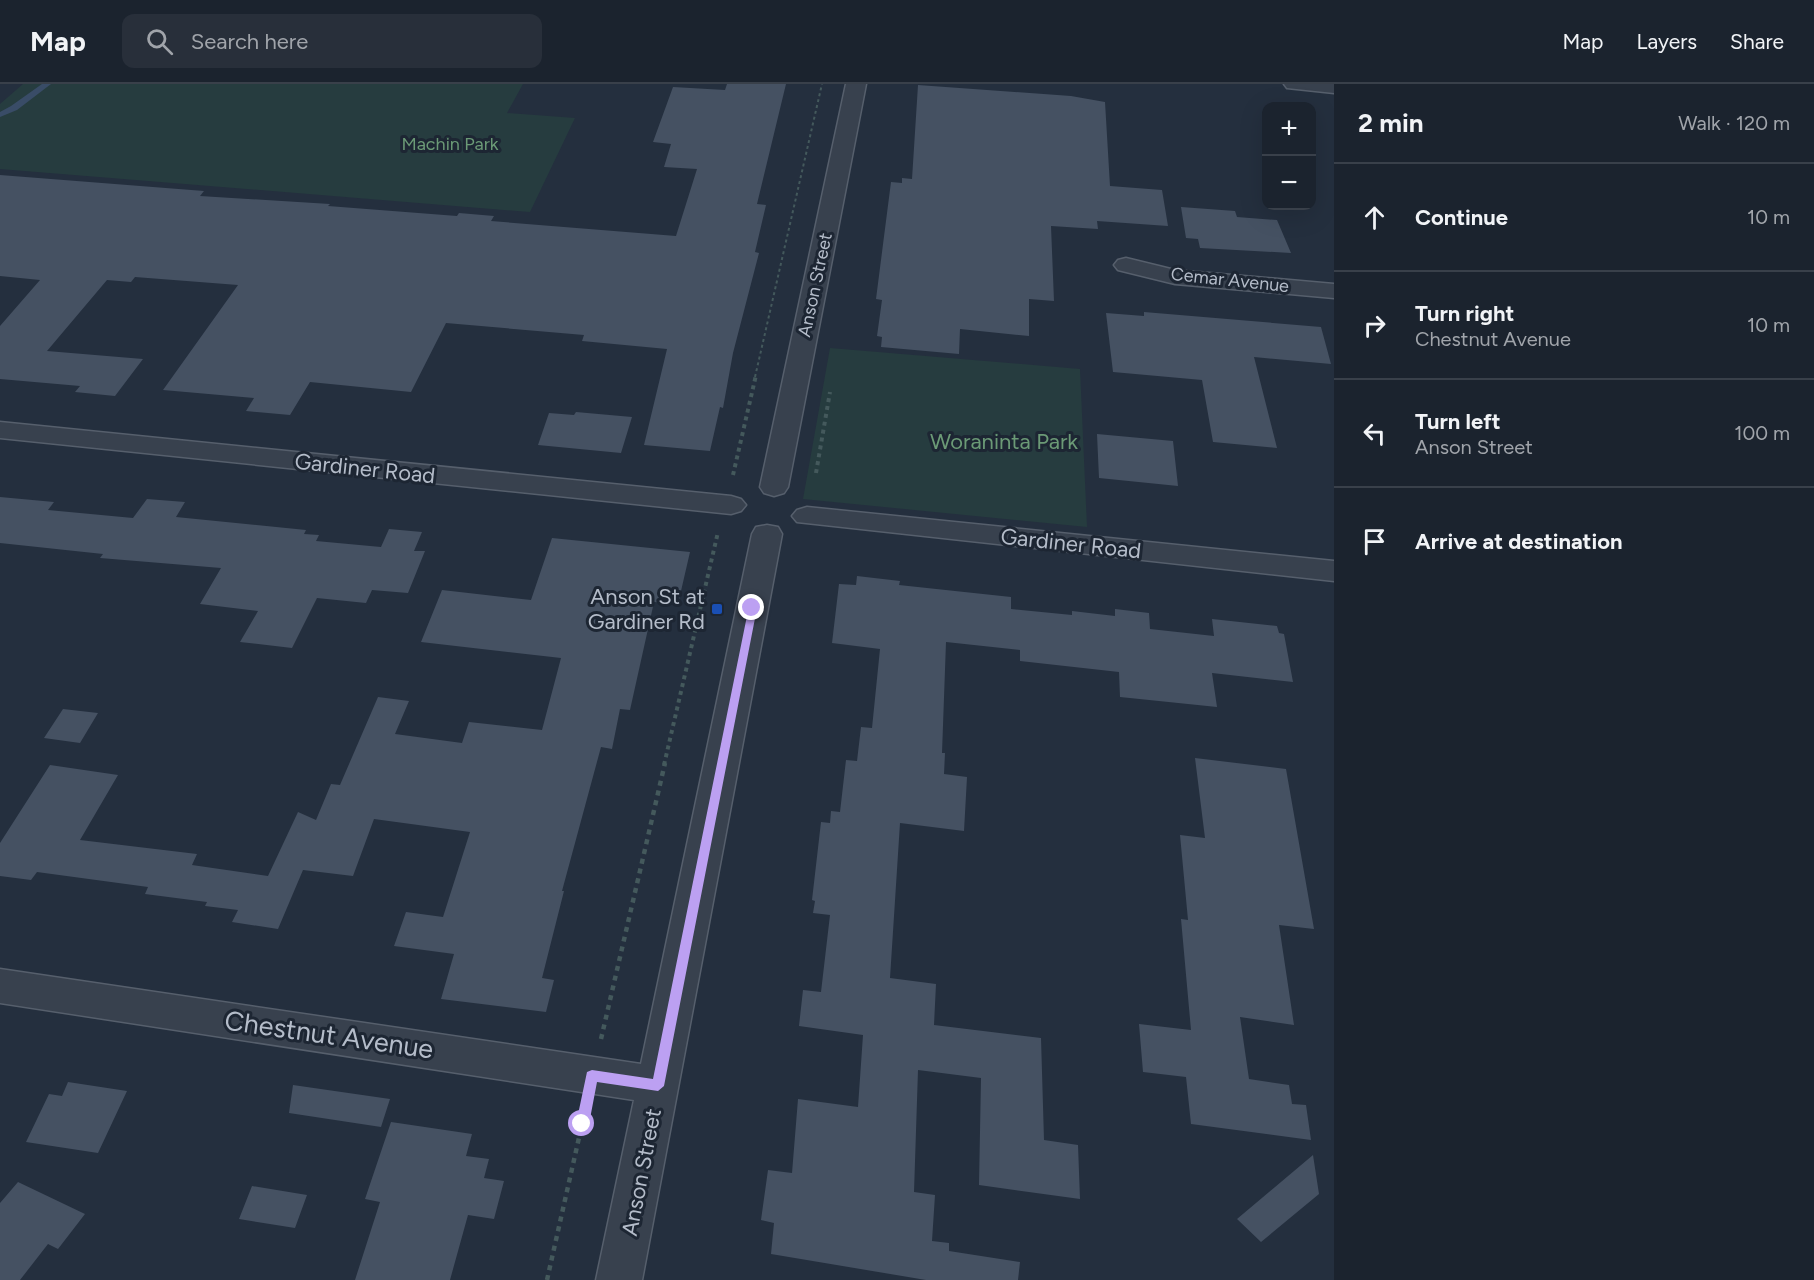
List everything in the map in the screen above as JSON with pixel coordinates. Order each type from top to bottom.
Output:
[{"type":"street","name":"Anson Street","points":[[774,487],[856,84]]},
{"type":"street","points":[[1294,84],[1334,87]]},
{"type":"street","name":"Cemar Avenue","points":[[1126,265],[1175,276],[1334,291]]},
{"type":"street","name":"Gardiner Road","points":[[0,430],[731,505]]},
{"type":"street","points":[[759,487],[774,487],[787,490],[802,499],[807,508],[807,516],[794,529],[767,534],[749,531],[738,524],[731,516],[731,505],[746,491],[759,487]]},
{"type":"street","name":"Gardiner Road","points":[[807,516],[1334,571]]},
{"type":"street","name":"Anson Street","points":[[619,1280],[767,534]]},
{"type":"street","name":"Chestnut Avenue","points":[[0,986],[658,1086]]},
{"type":"path","points":[[546,1280],[718,532],[695,530],[707,477],[732,479],[822,84]]},
{"type":"green space","name":"Machin Park","points":[[23,84],[523,84],[507,113],[575,118],[530,212],[0,169],[0,104]]},
{"type":"green space","name":"Woraninta Park","points":[[830,348],[1080,369],[1087,527],[803,499]]},
{"type":"building","points":[[727,84],[786,84],[757,204],[766,205],[755,252],[759,253],[733,353],[723,408],[720,407],[710,451],[644,445],[667,349],[582,341],[584,335],[446,323],[411,392],[310,382],[290,415],[246,411],[254,398],[163,390],[238,285],[135,277],[131,282],[107,280],[47,351],[143,359],[115,396],[75,392],[80,386],[0,379],[0,326],[40,280],[0,276],[0,175],[204,191],[200,196],[330,204],[328,206],[457,216],[459,213],[494,216],[491,221],[676,236],[697,169],[664,167],[671,144],[653,142],[673,87],[725,90]]},
{"type":"building","points":[[918,85],[1071,96],[1105,102],[1110,186],[1162,190],[1168,226],[1097,221],[1098,229],[1051,226],[1054,301],[1029,299],[1029,336],[960,329],[959,354],[881,347],[882,337],[877,336],[882,300],[876,299],[891,182],[902,183],[902,178],[912,179]]},
{"type":"building","points":[[1181,207],[1235,211],[1237,217],[1277,220],[1291,253],[1200,248],[1198,239],[1186,238]]},
{"type":"building","points":[[1144,312],[1321,327],[1331,364],[1254,357],[1277,448],[1213,442],[1202,380],[1113,372],[1106,313],[1144,316]]},
{"type":"building","points":[[576,412],[632,417],[621,453],[538,445],[549,413],[574,415]]},
{"type":"building","points":[[1097,434],[1173,441],[1178,486],[1099,478]]},
{"type":"building","points":[[0,497],[54,502],[48,510],[133,518],[147,499],[185,502],[176,517],[306,530],[304,534],[319,535],[316,541],[381,547],[389,529],[422,532],[414,551],[425,551],[408,593],[372,590],[366,603],[317,598],[292,648],[240,642],[258,611],[200,604],[221,568],[100,558],[103,554],[0,543]]},
{"type":"building","points":[[552,538],[690,552],[678,604],[654,602],[630,710],[620,709],[612,749],[601,747],[562,891],[564,891],[542,978],[554,980],[546,1012],[441,999],[454,954],[394,946],[406,912],[443,917],[470,832],[374,819],[353,876],[303,870],[278,929],[232,922],[238,910],[205,906],[207,902],[145,894],[148,887],[37,872],[31,880],[0,876],[0,843],[50,765],[118,775],[80,840],[197,854],[192,865],[268,876],[298,812],[316,820],[331,784],[340,785],[378,697],[409,701],[395,734],[462,743],[469,722],[542,730],[561,658],[421,642],[442,590],[531,600]]},
{"type":"building","points":[[857,576],[900,581],[899,585],[1011,597],[1011,609],[1072,615],[1072,611],[1115,616],[1115,609],[1149,613],[1150,629],[1214,636],[1212,619],[1277,626],[1279,633],[1284,634],[1293,682],[1212,673],[1217,707],[1120,697],[1119,672],[1020,661],[1020,650],[946,642],[942,753],[945,753],[944,774],[967,777],[964,831],[900,823],[890,978],[936,984],[934,1025],[1041,1038],[1044,1140],[1078,1145],[1080,1199],[979,1185],[981,1078],[918,1070],[914,1192],[935,1195],[932,1241],[949,1243],[949,1251],[1020,1262],[1018,1280],[926,1280],[771,1254],[774,1223],[761,1220],[768,1170],[792,1173],[798,1099],[858,1107],[863,1035],[799,1026],[803,990],[821,992],[830,915],[813,913],[815,901],[812,900],[821,822],[830,823],[831,811],[840,812],[846,760],[857,761],[861,727],[872,728],[880,649],[832,643],[839,584],[856,585]]},
{"type":"building","points":[[63,709],[98,713],[80,743],[44,738]]},
{"type":"building","points":[[1195,758],[1286,769],[1314,929],[1279,925],[1294,1025],[1240,1017],[1249,1079],[1289,1085],[1292,1104],[1306,1105],[1311,1140],[1191,1124],[1186,1077],[1143,1072],[1139,1024],[1191,1030],[1181,919],[1188,920],[1180,835],[1205,838]]},
{"type":"building","points":[[68,1082],[127,1091],[98,1153],[26,1142],[49,1094],[62,1096]]},
{"type":"building","points":[[293,1085],[390,1099],[381,1127],[289,1113]]},
{"type":"building","points":[[391,1122],[472,1134],[466,1156],[489,1159],[484,1178],[504,1181],[494,1219],[468,1215],[450,1280],[355,1280],[380,1202],[365,1199]]},
{"type":"building","points":[[1313,1155],[1319,1194],[1261,1242],[1237,1219]]},
{"type":"building","points":[[18,1182],[85,1214],[58,1249],[48,1244],[20,1280],[0,1280],[0,1203]]},
{"type":"building","points":[[252,1186],[307,1195],[295,1228],[239,1219]]},
{"type":"waterway","points":[[0,115],[14,108],[47,84]]},
{"type":"place","name":"Anson St at Gardiner Rd","points":[[717,609]]},
{"type":"route","points":[[582,1124],[592,1075],[658,1086],[752,608]]}]
